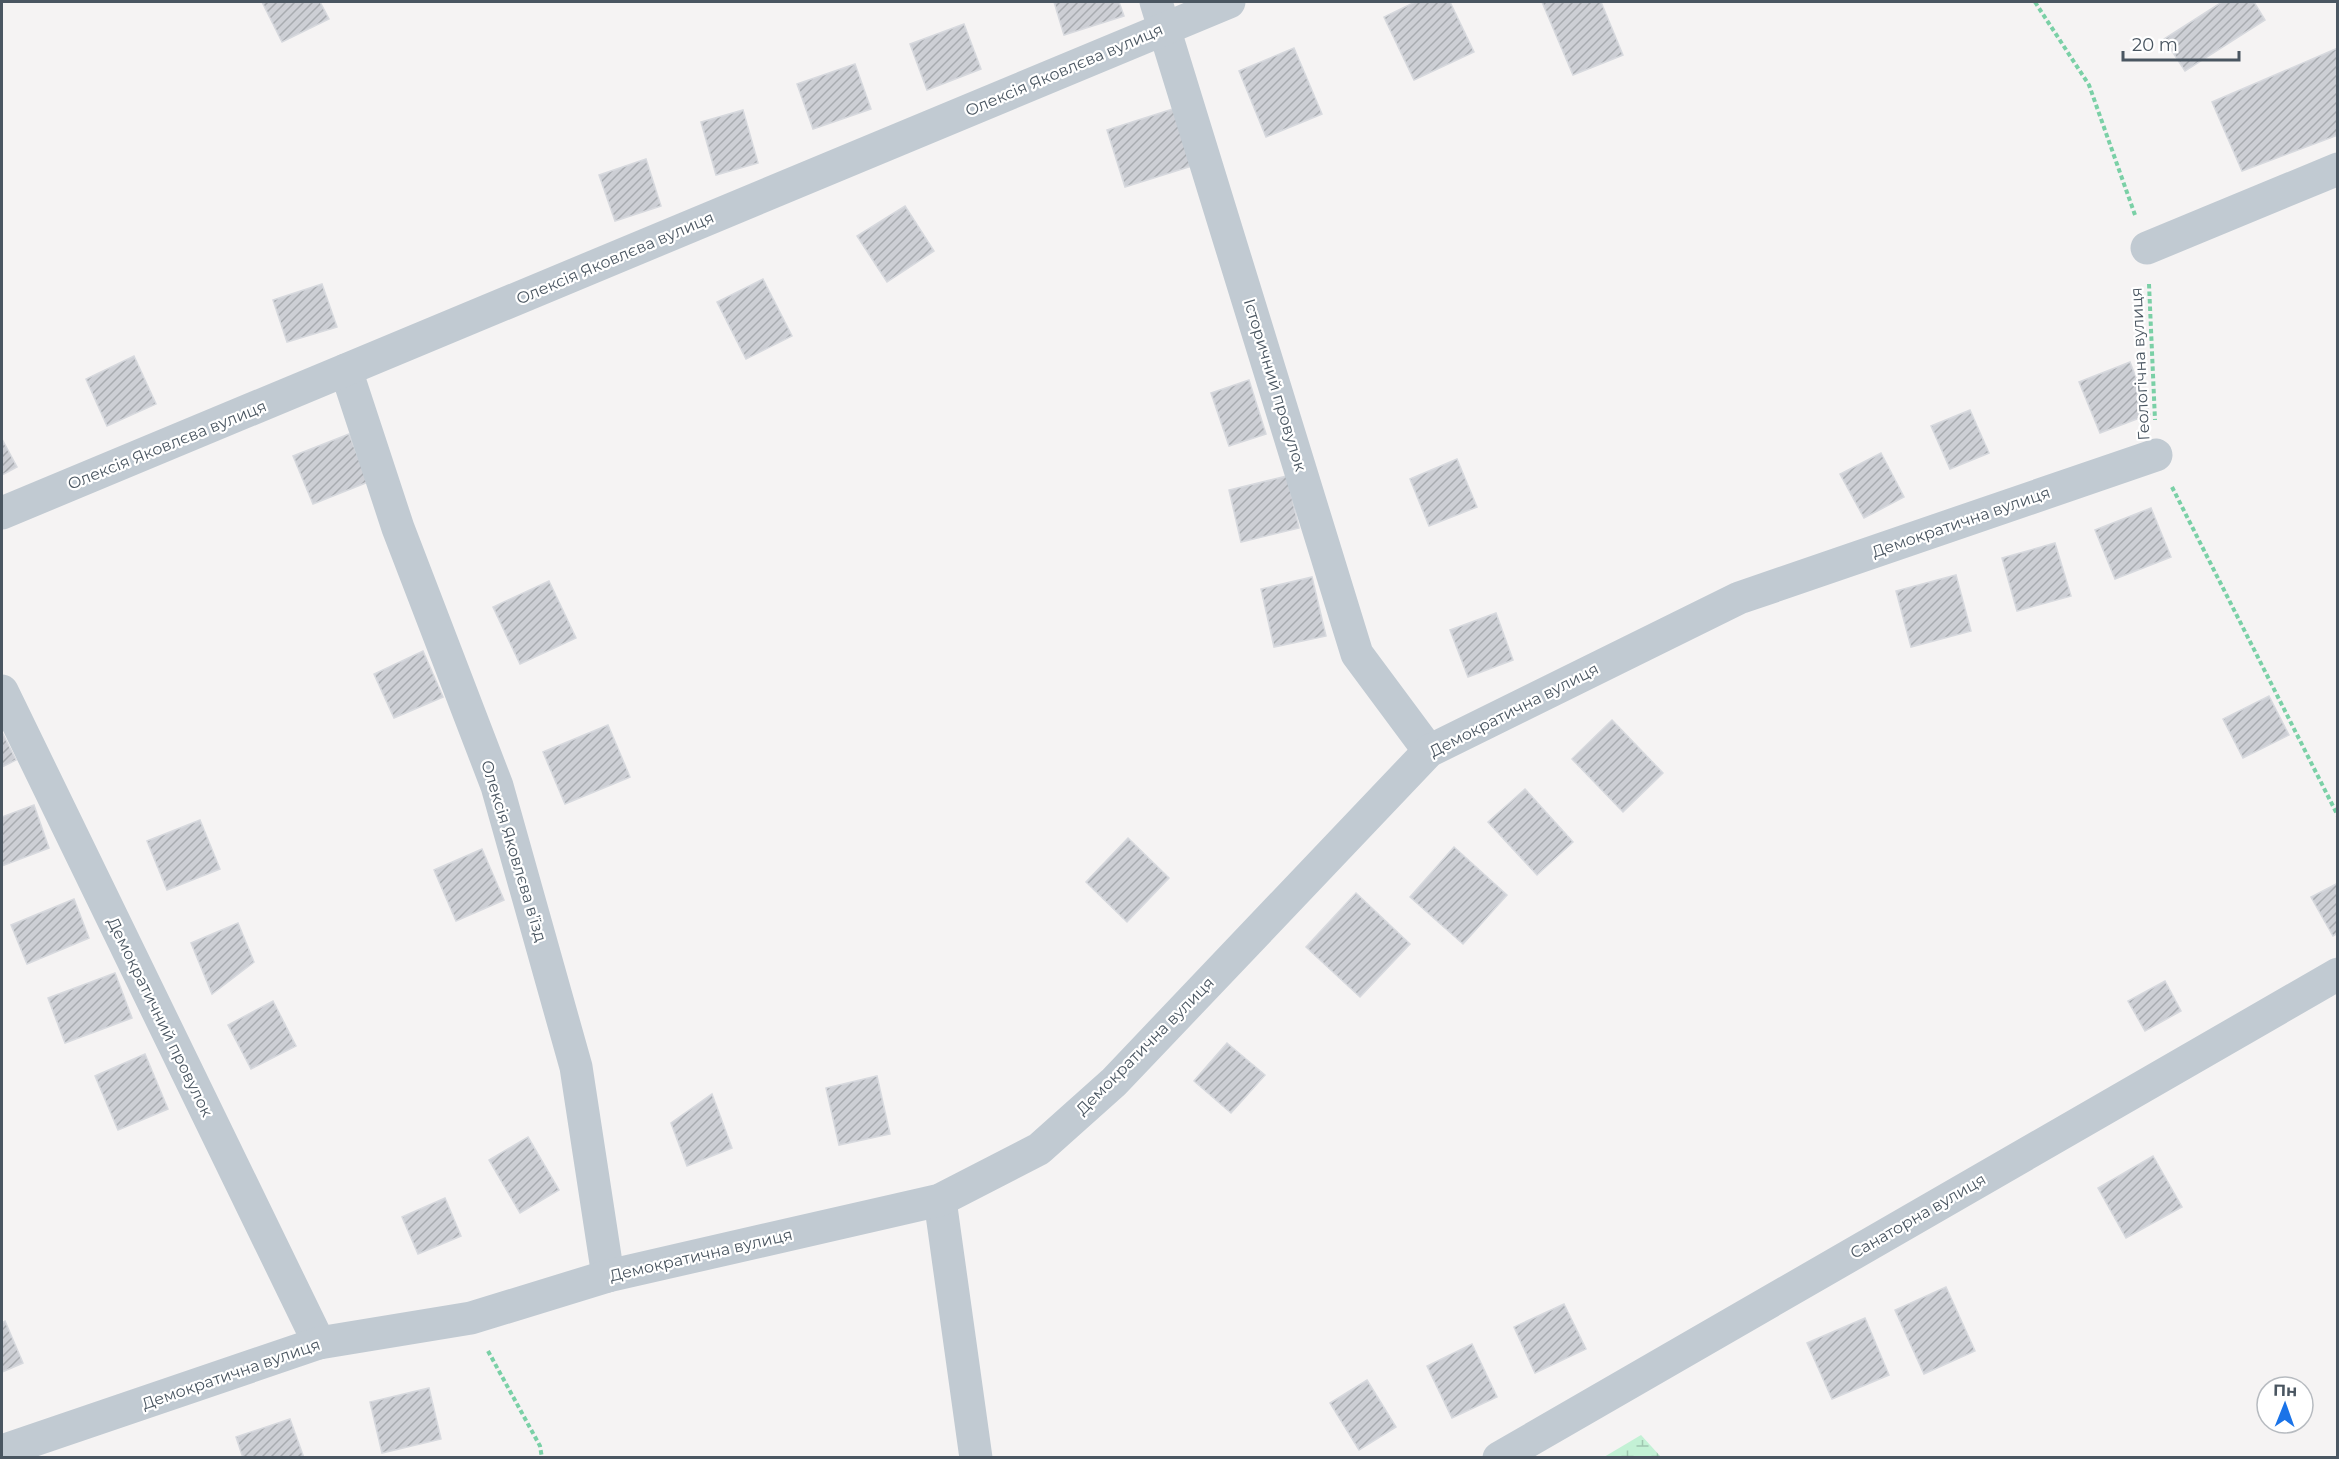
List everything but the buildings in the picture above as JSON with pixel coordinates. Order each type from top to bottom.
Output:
[{"type":"street","name":"Олексія Яковлєва вулиця","points":[[2,513],[346,370],[1160,15],[1229,2]]},
{"type":"street","name":"Історичний провулок","points":[[1160,15],[1357,654],[1429,750]]},
{"type":"street","points":[[2147,248],[2337,169]]},
{"type":"street","name":"Олексія Яковлєва в’їзд","points":[[346,370],[398,528],[497,786],[576,1067],[608,1276]]},
{"type":"street","name":"Демократична вулиця","points":[[2,1451],[319,1343],[471,1318],[608,1276],[940,1200],[1038,1149],[1114,1082],[1429,750],[1738,598],[2156,455]]},
{"type":"street","name":"Демократичний провулок","points":[[2,691],[319,1343]]},
{"type":"street","name":"Санаторна вулиця","points":[[1499,1458],[2337,974]]},
{"type":"street","points":[[940,1200],[976,1458]]},
{"type":"path","name":"Геологічна вулиця","points":[[2035,2],[2089,85],[2147,248],[2156,455],[2337,816]]},
{"type":"path","points":[[471,1318],[540,1446],[542,1458]]},
{"type":"green space","points":[[1641,1435],[1661,1457],[1604,1457]]}]
